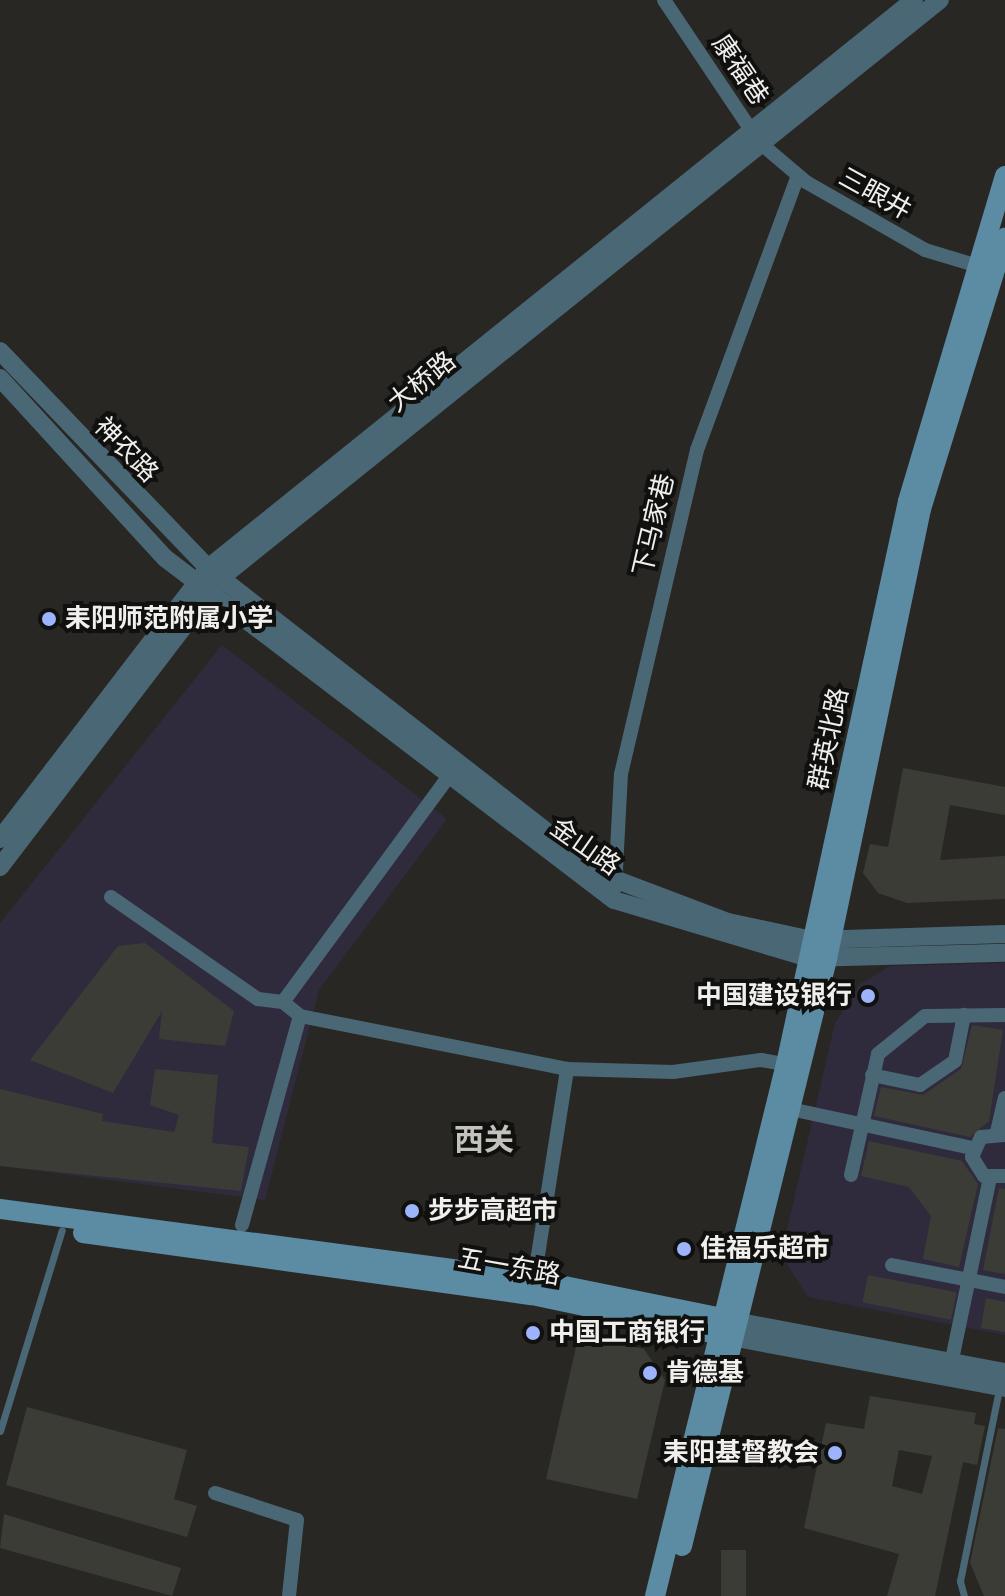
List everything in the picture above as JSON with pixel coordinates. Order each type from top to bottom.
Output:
[{"type":"main road","name":"群英北路","points":[[819,949],[908,501],[1005,176]]},
{"type":"main road","name":"群英北路","points":[[729,1328],[921,509],[1005,238]]},
{"type":"main road","name":"五一东路","points":[[0,1209],[533,1288],[729,1328]]},
{"type":"main road","name":"五一东路","points":[[0,1223],[533,1288]]},
{"type":"main road","points":[[655,1596],[729,1328]]},
{"type":"main road","points":[[669,1596],[729,1328]]},
{"type":"street","name":"康福巷","points":[[664,0],[754,135]]},
{"type":"street","name":"大桥路","points":[[0,839],[208,580],[754,135],[914,0]]},
{"type":"street","name":"大桥路","points":[[754,135],[940,0]]},
{"type":"street","name":"三眼井","points":[[754,135],[798,176],[925,250],[978,266]]},
{"type":"street","name":"下马家巷","points":[[615,891],[621,774],[697,450],[798,176]]},
{"type":"street","name":"神农路","points":[[0,351],[208,580]]},
{"type":"street","name":"神农路","points":[[0,378],[208,580]]},
{"type":"street","name":"大桥路","points":[[0,867],[208,580]]},
{"type":"street","name":"金山路","points":[[208,580],[447,779],[615,891],[819,949],[1005,953]]},
{"type":"street","name":"金山路","points":[[208,580],[615,891]]},
{"type":"street","points":[[283,1002],[447,779]]},
{"type":"street","points":[[111,897],[258,999],[283,1002],[300,1016],[567,1069],[792,1065]]},
{"type":"street","name":"金山路","points":[[819,949],[1005,934]]},
{"type":"street","points":[[872,1075],[920,1085],[955,1061],[964,1015]]},
{"type":"street","points":[[851,1175],[878,1054],[925,1016],[1005,1015]]},
{"type":"street","points":[[242,1225],[300,1016]]},
{"type":"street","points":[[533,1288],[567,1069]]},
{"type":"street","points":[[783,1108],[973,1148],[1001,1134],[1005,1098]]},
{"type":"street","points":[[950,1370],[969,1280],[997,1177],[974,1165],[973,1148]]},
{"type":"street","points":[[892,1265],[1005,1287]]},
{"type":"street","name":"五一东路","points":[[729,1328],[1003,1382]]},
{"type":"street","points":[[215,1493],[297,1520],[289,1596]]},
{"type":"lane","points":[[0,1431],[62,1230]]},
{"type":"lane","points":[[964,1596],[960,1581],[1003,1382]]},
{"type":"shaded area","points":[[222,645],[447,819],[319,990],[265,1200],[0,1166],[0,923]]},
{"type":"shaded area","points":[[1005,963],[1005,1335],[808,1297],[781,1255],[835,1023],[860,984],[890,966]]},
{"type":"building","points":[[903,768],[1005,787],[1005,815],[950,805],[940,860],[1005,856],[1005,899],[907,903],[878,893],[863,873],[870,844],[888,847]]},
{"type":"building","points":[[145,943],[234,1011],[225,1046],[159,1039],[162,1011],[113,1093],[30,1060],[118,946]]},
{"type":"building","points":[[972,1025],[1003,1030],[989,1121],[970,1137],[874,1116],[881,1087],[923,1095],[961,1069]]},
{"type":"building","points":[[155,1069],[218,1075],[212,1143],[249,1147],[241,1191],[0,1166],[0,1089],[103,1114],[102,1121],[174,1132],[179,1115],[150,1105]]},
{"type":"building","points":[[869,1141],[962,1161],[978,1184],[959,1267],[923,1259],[931,1216],[909,1187],[861,1176]]},
{"type":"building","points":[[999,1188],[1005,1189],[1005,1274],[983,1270]]},
{"type":"building","points":[[868,1275],[956,1292],[951,1320],[863,1302]]},
{"type":"building","points":[[986,1298],[1005,1302],[1005,1332],[981,1328]]},
{"type":"building","points":[[579,1334],[644,1349],[665,1380],[637,1499],[546,1479]]},
{"type":"building","points":[[870,1396],[976,1413],[974,1424],[985,1426],[977,1465],[963,1462],[935,1596],[887,1596],[899,1554],[804,1528],[826,1423],[864,1429]],"holes":[[[899,1450],[932,1456],[922,1494],[892,1486]]]},
{"type":"building","points":[[27,1407],[187,1450],[174,1499],[197,1506],[187,1537],[6,1485]]},
{"type":"building","points":[[998,1428],[1005,1429],[1005,1596],[984,1596],[970,1563]]},
{"type":"building","points":[[4,1514],[181,1568],[172,1596],[0,1548]]},
{"type":"building","points":[[721,1550],[746,1550],[746,1596],[721,1596]]},
{"type":"place","name":"耒阳师范附属小学","points":[[49,619]]},
{"type":"place","name":"中国建设银行","points":[[868,996]]},
{"type":"place","name":"步步高超市","points":[[412,1211]]},
{"type":"place","name":"佳福乐超市","points":[[684,1249]]},
{"type":"place","name":"中国工商银行","points":[[533,1333]]},
{"type":"place","name":"肯德基","points":[[650,1373]]},
{"type":"place","name":"耒阳基督教会","points":[[835,1453]]},
{"type":"district","name":"西关","points":[[484,1140]]}]
